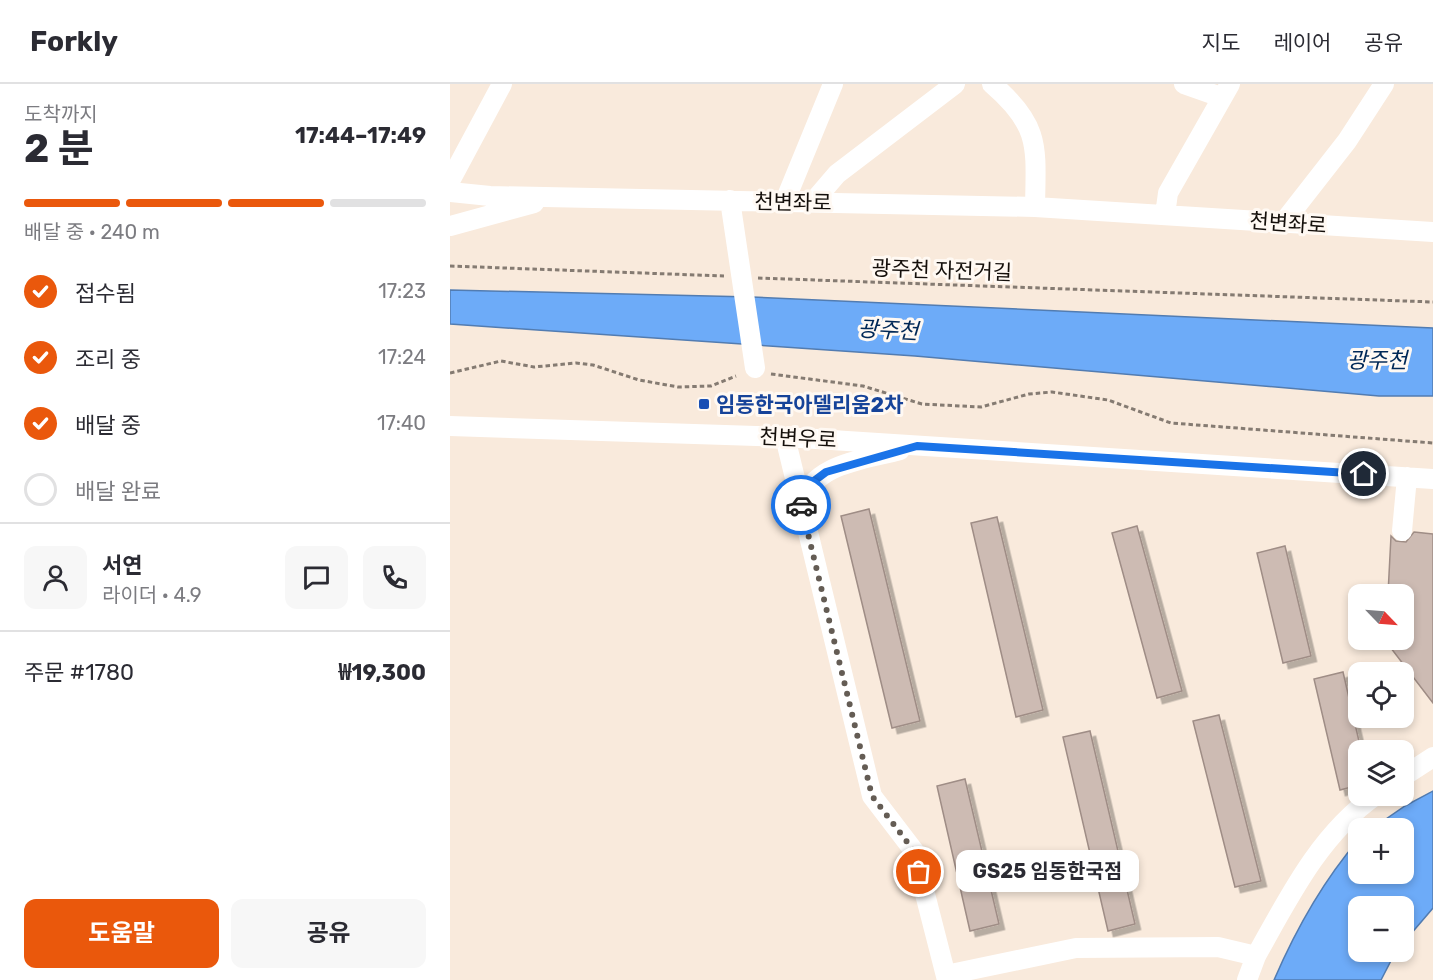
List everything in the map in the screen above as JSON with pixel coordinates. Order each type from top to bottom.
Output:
[{"type":"street","points":[[450,181],[502,84]]},
{"type":"street","points":[[785,201],[831,84]]},
{"type":"street","points":[[813,202],[837,174],[955,84]]},
{"type":"street","points":[[992,84],[1029,125],[1035,143],[1035,207]]},
{"type":"street","points":[[1166,215],[1168,194],[1225,90],[1184,84]]},
{"type":"street","points":[[1283,223],[1347,141],[1384,84]]},
{"type":"street","name":"천변좌로","points":[[450,192],[550,198],[1035,207],[1433,232]]},
{"type":"street","name":"천변좌로","points":[[450,226],[550,198]]},
{"type":"street","points":[[730,200],[760,370]]},
{"type":"street","name":"천변우로","points":[[450,426],[784,437],[1433,479]]},
{"type":"street","points":[[784,437],[872,796],[914,851],[947,978],[1037,954],[1086,947],[1218,947],[1256,956]]},
{"type":"street","points":[[801,505],[810,484],[826,472],[917,446]]},
{"type":"street","points":[[1402,531],[1407,477]]},
{"type":"street","points":[[1414,769],[1433,757]]},
{"type":"street","points":[[1247,980],[1256,956],[1294,891],[1334,832],[1361,806]]},
{"type":"path","points":[[450,266],[725,276]]},
{"type":"path","name":"광주천 자전거길","points":[[756,278],[1433,302]]},
{"type":"path","points":[[450,373],[501,361],[534,367],[576,363],[593,365],[639,380],[678,387],[711,386],[736,376]]},
{"type":"path","points":[[760,370],[863,386],[922,404],[981,407],[1029,394],[1052,392],[1108,400],[1171,423],[1433,443]]},
{"type":"water","name":"광주천","points":[[450,290],[752,297],[1433,328],[1433,396],[1379,396],[915,356],[450,324]]},
{"type":"water","points":[[1433,791],[1433,908],[1414,930],[1414,896],[1348,896],[1348,962],[1390,962],[1381,980],[1274,980],[1311,906],[1348,853],[1348,884],[1414,884],[1414,818],[1388,818],[1405,806],[1414,806],[1414,801]]},
{"type":"building","points":[[869,509],[920,721],[892,728],[841,516]]},
{"type":"building","points":[[997,517],[1043,710],[1016,717],[971,523]]},
{"type":"building","points":[[1137,526],[1182,691],[1157,698],[1112,533]]},
{"type":"building","points":[[1414,532],[1433,534],[1433,703],[1414,678],[1414,662],[1402,662],[1392,650],[1414,650],[1414,584],[1389,584],[1391,536],[1396,541],[1406,542]]},
{"type":"building","points":[[1285,546],[1311,656],[1283,663],[1257,553]]},
{"type":"building","points":[[1343,672],[1348,694],[1348,728],[1356,728],[1359,740],[1348,740],[1348,788],[1340,790],[1314,679]]},
{"type":"building","points":[[1219,715],[1261,881],[1235,887],[1193,721]]},
{"type":"building","points":[[1090,731],[1135,924],[1108,931],[1063,737]]},
{"type":"building","points":[[965,779],[999,924],[970,931],[937,786]]},
{"type":"way so far","points":[[801,505],[872,796],[914,851],[919,872]]},
{"type":"place","name":"임동한국아델리움2차","points":[[704,404]]},
{"type":"place","name":"GS25 임동한국점","points":[[919,872]]},
{"type":"route","points":[[801,505],[804,493],[810,484],[826,472],[846,464],[917,446],[1364,474]]}]
